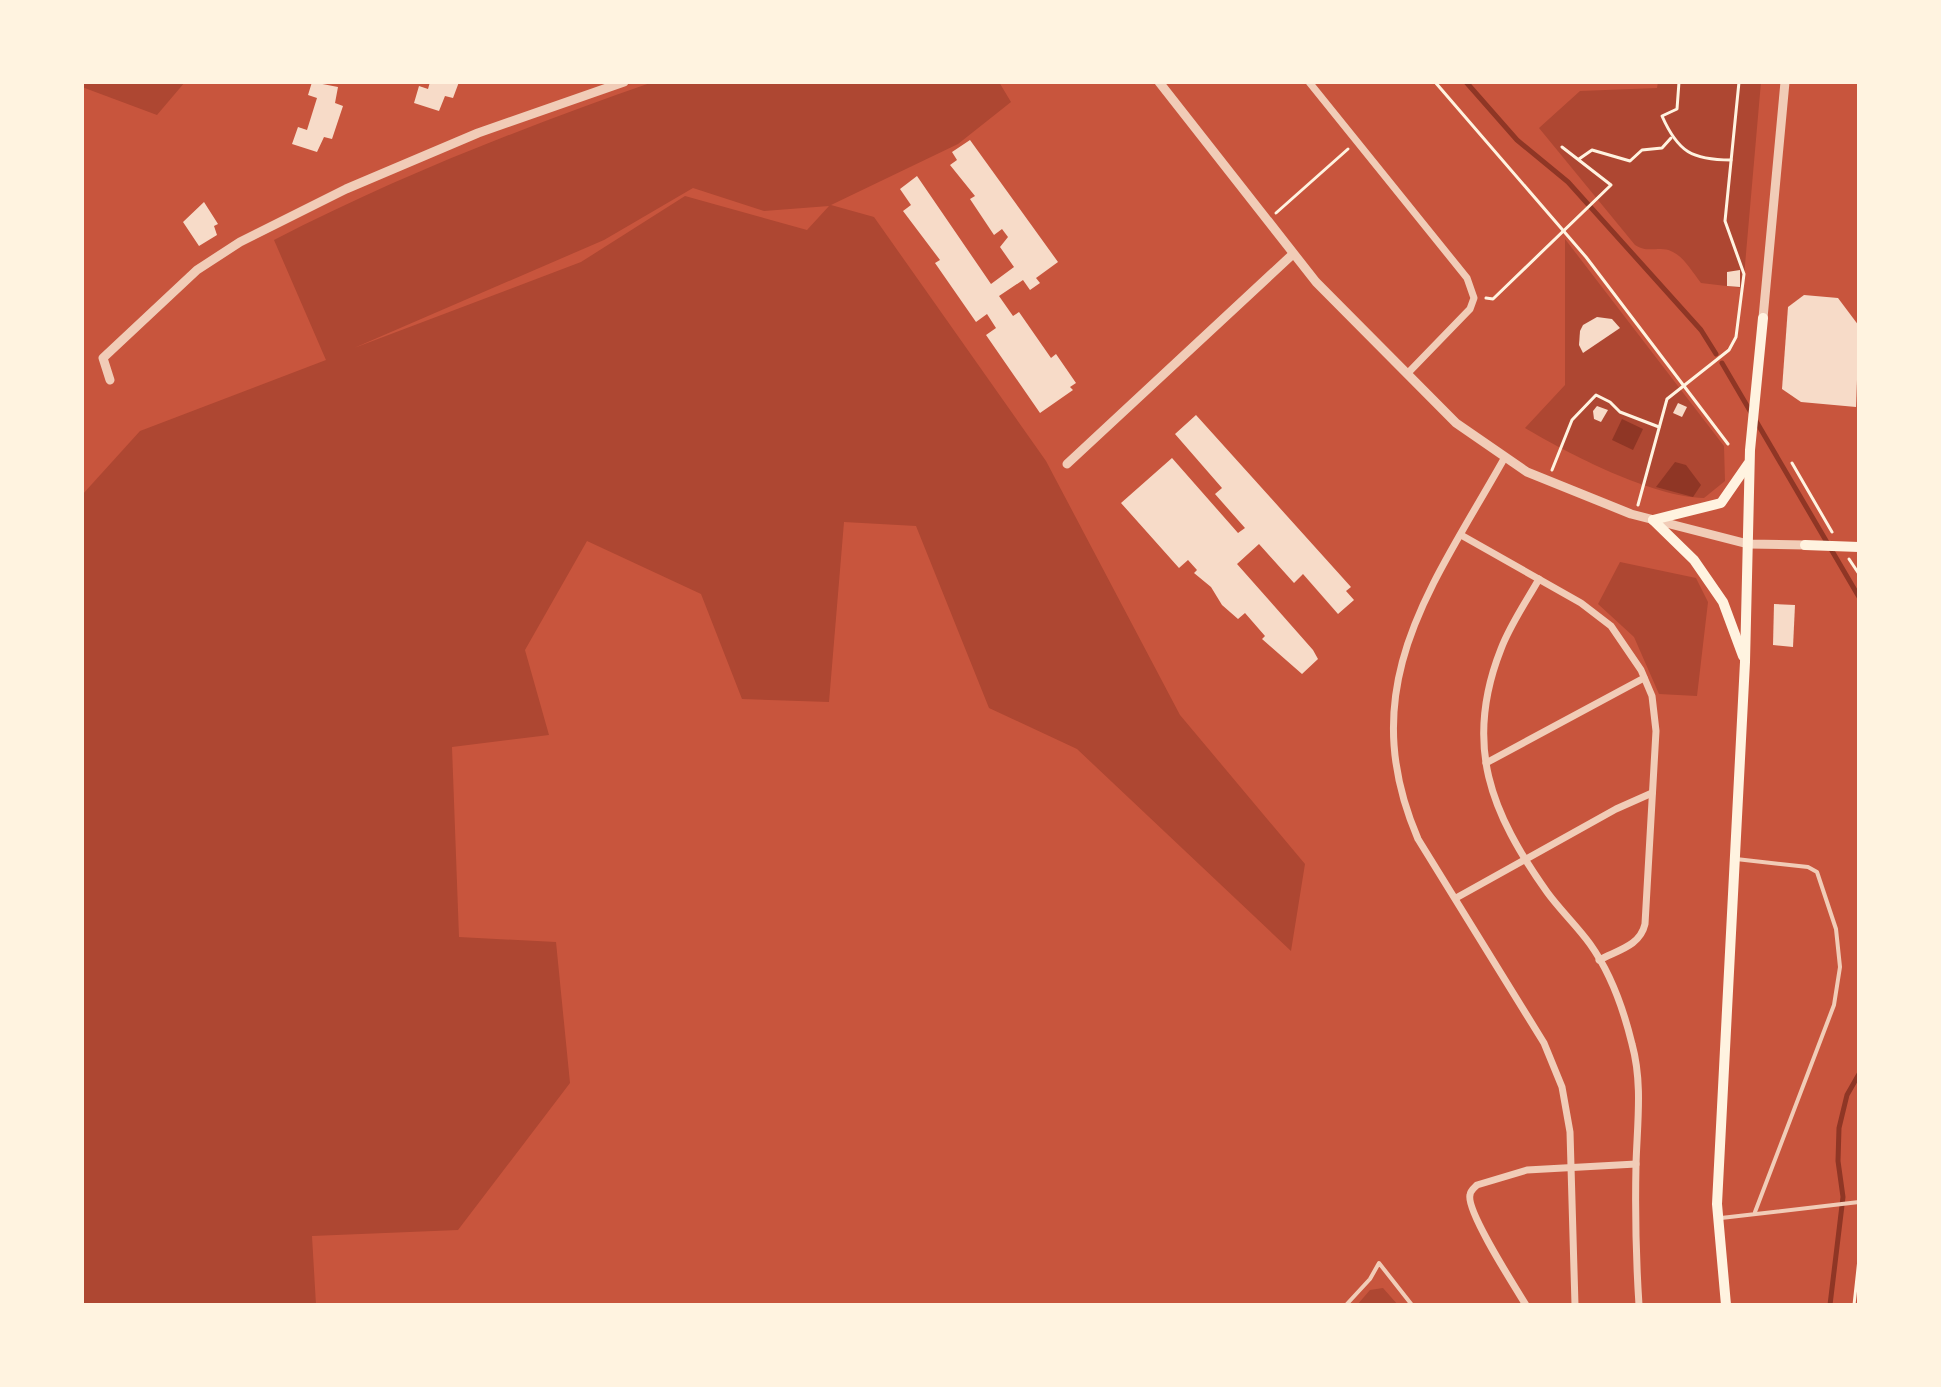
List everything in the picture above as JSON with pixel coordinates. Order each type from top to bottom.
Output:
[{"type":"main road","points":[[1726,1305],[1719,1219],[1745,662],[1750,456],[1763,318]]},
{"type":"main road","points":[[1653,520],[1721,503],[1750,456]]},
{"type":"main road","points":[[1653,520],[1694,560],[1723,602],[1745,662]]},
{"type":"main road","points":[[1805,545],[1859,547]]},
{"type":"street","points":[[110,380],[103,358],[197,270],[240,242],[346,189],[478,133],[624,82]]},
{"type":"street","points":[[1159,82],[1316,282],[1456,423],[1505,457],[1547,480],[1634,515],[1748,544],[1805,545]]},
{"type":"street","points":[[1309,82],[1467,278],[1474,298],[1470,309],[1407,374]]},
{"type":"street","points":[[1763,318],[1785,82]]},
{"type":"street","points":[[1067,464],[1293,254]]},
{"type":"street","points":[[1505,457],[1411,630],[1392,707],[1396,764],[1405,809],[1418,839],[1548,1054],[1562,1087],[1570,1132],[1575,1305]]},
{"type":"street","points":[[1461,535],[1581,603],[1611,626],[1627,644],[1652,696],[1656,731],[1642,937],[1599,960]]},
{"type":"street","points":[[1539,579],[1501,648],[1485,718],[1486,763],[1499,814],[1526,860],[1599,960],[1615,992],[1633,1045],[1639,1084],[1636,1164],[1639,1305]]},
{"type":"street","points":[[1486,763],[1644,678]]},
{"type":"street","points":[[1456,898],[1616,809],[1652,793]]},
{"type":"street","points":[[1526,1305],[1485,1235],[1469,1195],[1477,1185],[1512,1173],[1636,1164]]},
{"type":"lane","points":[[1735,858],[1808,867],[1817,872],[1836,929],[1840,967],[1834,1005],[1755,1212]]},
{"type":"lane","points":[[1719,1219],[1755,1212],[1859,1202]]},
{"type":"lane","points":[[1346,1305],[1370,1279],[1379,1263],[1412,1305]]},
{"type":"path","points":[[1435,82],[1586,257],[1728,444]]},
{"type":"path","points":[[1679,82],[1677,109],[1662,116],[1671,138],[1687,152],[1705,160],[1731,160]]},
{"type":"path","points":[[1634,515],[1667,399],[1683,383],[1729,350],[1736,337],[1744,274],[1725,221],[1739,82]]},
{"type":"path","points":[[1493,299],[1611,185],[1562,147],[1581,161],[1592,150],[1630,161],[1642,150],[1662,148],[1671,138]]},
{"type":"path","points":[[1267,221],[1356,142]]},
{"type":"path","points":[[1547,480],[1572,420],[1596,395],[1620,412],[1660,427]]},
{"type":"path","points":[[1792,463],[1839,542]]},
{"type":"path","points":[[1845,553],[1859,574]]},
{"type":"path","points":[[1854,1305],[1859,1259]]},
{"type":"shaded area","points":[[82,82],[185,82],[157,115],[82,87]]},
{"type":"shaded area","points":[[653,82],[999,82],[1011,102],[958,144],[831,205],[874,217],[1046,461],[1180,715],[1305,864],[1291,951],[1077,749],[989,708],[916,526],[844,522],[829,702],[742,699],[701,594],[587,541],[525,650],[549,735],[452,747],[459,937],[556,942],[570,1083],[458,1230],[312,1236],[316,1305],[82,1305],[82,495],[140,431],[326,360],[274,240],[414,174]],"holes":[[[693,188],[764,211],[829,206],[807,230],[685,196],[581,262],[354,348],[604,240]]]},
{"type":"shaded area","points":[[1658,82],[1761,82],[1743,288],[1701,283],[1674,252],[1635,245],[1539,128],[1580,91],[1657,88]]},
{"type":"shaded area","points":[[1565,239],[1724,446],[1725,481],[1704,498],[1683,496],[1636,482],[1564,450],[1525,428],[1565,385]]},
{"type":"shaded area","points":[[1622,419],[1643,429],[1633,450],[1612,440]]},
{"type":"shaded area","points":[[1675,462],[1686,465],[1701,485],[1693,497],[1656,487]]},
{"type":"shaded area","points":[[1620,562],[1696,578],[1708,602],[1697,696],[1659,694],[1634,637],[1598,604]]},
{"type":"shaded area","points":[[1383,1288],[1398,1305],[1357,1305],[1370,1290]]},
{"type":"building","points":[[312,82],[338,87],[335,103],[343,106],[332,139],[324,137],[317,152],[292,144],[298,127],[307,130],[317,98],[308,95]]},
{"type":"building","points":[[430,82],[459,82],[453,98],[445,96],[439,111],[414,103],[419,86],[428,89]]},
{"type":"building","points":[[970,140],[1058,262],[1036,278],[1040,283],[1030,290],[1023,280],[999,296],[1013,316],[1019,312],[1051,358],[1056,354],[1076,383],[1070,387],[1073,390],[1040,413],[986,335],[996,328],[987,314],[976,322],[935,263],[940,260],[903,211],[911,205],[900,189],[917,176],[991,284],[1014,267],[1000,247],[1008,237],[1002,229],[994,235],[970,199],[975,196],[950,165],[957,160],[952,152]]},
{"type":"building","points":[[204,202],[218,224],[214,226],[217,235],[199,246],[183,222]]},
{"type":"building","points":[[1740,270],[1740,287],[1727,286],[1727,272]]},
{"type":"building","points":[[1804,295],[1838,298],[1859,326],[1856,407],[1801,402],[1782,389],[1788,307]]},
{"type":"building","points":[[1597,317],[1612,319],[1620,328],[1583,353],[1579,345],[1580,331],[1583,325]]},
{"type":"building","points":[[1678,403],[1687,407],[1682,417],[1673,413]]},
{"type":"building","points":[[1597,406],[1608,410],[1601,422],[1594,419],[1593,411]]},
{"type":"building","points":[[1196,415],[1351,587],[1346,591],[1354,600],[1338,614],[1303,574],[1294,583],[1259,544],[1237,564],[1313,650],[1318,659],[1302,674],[1262,639],[1265,636],[1245,613],[1238,619],[1222,605],[1211,587],[1194,573],[1197,570],[1188,560],[1179,568],[1121,503],[1172,458],[1238,533],[1245,528],[1215,494],[1222,488],[1175,434]]},
{"type":"building","points":[[1774,604],[1795,605],[1793,647],[1773,645]]},
{"type":"waterway","points":[[1466,82],[1517,140],[1568,182],[1701,330],[1716,354]]},
{"type":"waterway","points":[[1722,363],[1859,597]]},
{"type":"waterway","points":[[1830,1305],[1843,1197],[1838,1161],[1839,1128],[1847,1095],[1859,1074]]}]
